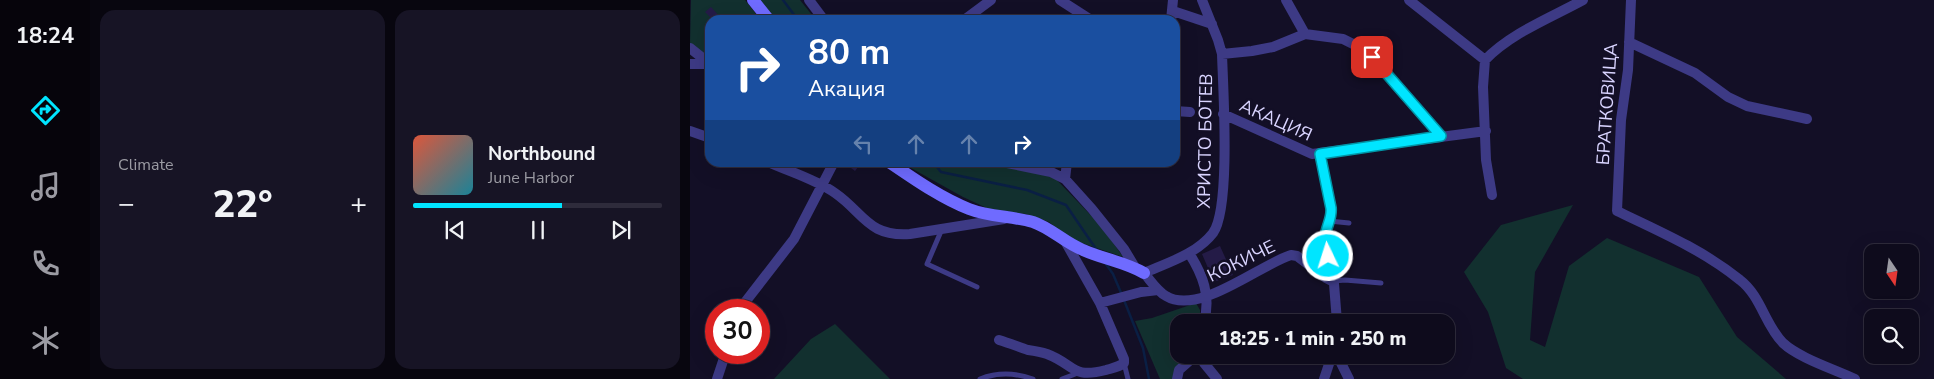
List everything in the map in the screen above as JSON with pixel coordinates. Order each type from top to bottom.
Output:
[{"type":"street","points":[[753,0],[765,15]]},
{"type":"street","points":[[808,0],[820,15]]},
{"type":"street","points":[[971,15],[991,0]]},
{"type":"street","points":[[1060,0],[1083,15]]},
{"type":"street","name":"ХРИСТО БОТЕВ","points":[[1135,269],[1189,253],[1213,232],[1219,221],[1223,190],[1222,54],[1202,0]]},
{"type":"street","points":[[1286,0],[1305,34]]},
{"type":"street","points":[[1409,0],[1485,60]]},
{"type":"street","points":[[1492,195],[1486,160],[1483,87],[1485,60],[1496,48],[1504,43],[1583,0]]},
{"type":"street","name":"БРАТКОВИЦА","points":[[1631,0],[1628,70],[1621,120],[1617,210],[1672,237],[1719,264],[1742,281],[1757,299],[1782,342],[1797,353],[1855,379]]},
{"type":"street","points":[[1172,10],[1212,24]]},
{"type":"street","points":[[1222,54],[1273,47],[1305,34],[1343,39],[1372,57],[1441,136]]},
{"type":"street","points":[[1629,42],[1695,73],[1728,97],[1747,106],[1807,119]]},
{"type":"street","points":[[690,48],[705,60]]},
{"type":"street","points":[[690,64],[705,64]]},
{"type":"street","points":[[1180,111],[1190,112]]},
{"type":"street","name":"АКАЦИЯ","points":[[1223,114],[1312,154],[1486,131]]},
{"type":"street","points":[[690,131],[705,136]]},
{"type":"street","points":[[1320,154],[1332,215],[1329,221],[1325,244],[1333,271],[1336,314]]},
{"type":"street","points":[[780,167],[821,185],[836,194],[881,232],[894,235],[1007,218]]},
{"type":"street","points":[[748,299],[803,226],[831,167]]},
{"type":"street","points":[[897,167],[941,195],[968,209],[1033,222],[1082,250],[1135,269]]},
{"type":"street","points":[[1026,167],[1051,172],[1065,179],[1103,223],[1135,269],[1158,290],[1171,298],[1206,301]]},
{"type":"street","points":[[1065,179],[1066,167]]},
{"type":"street","points":[[999,340],[1059,359],[1078,373],[1100,372],[1121,366],[1124,363],[1104,302],[1064,239]]},
{"type":"street","points":[[1189,253],[1202,274],[1206,290],[1205,314]]},
{"type":"street","name":"КОКИЧЕ","points":[[1206,301],[1221,291],[1291,255],[1296,256],[1334,282]]},
{"type":"street","points":[[1104,302],[1133,294],[1158,290]]},
{"type":"street","points":[[716,379],[722,364]]},
{"type":"street","points":[[1177,379],[1180,370],[1186,364]]},
{"type":"street","points":[[1205,364],[1216,379]]},
{"type":"street","points":[[1324,379],[1329,364]]},
{"type":"street","points":[[1342,364],[1350,379]]},
{"type":"lane","points":[[1329,221],[1349,223]]},
{"type":"lane","points":[[943,229],[928,264],[977,287]]},
{"type":"lane","points":[[1334,282],[1345,280],[1381,283]]},
{"type":"lane","points":[[1124,363],[1128,379]]},
{"type":"lane","points":[[1062,379],[1078,373]]},
{"type":"lane","points":[[980,379],[999,374],[1021,375],[1033,379]]},
{"type":"green space","points":[[691,0],[745,0],[757,15],[705,15],[705,57],[690,44]]},
{"type":"green space","points":[[760,0],[800,0],[812,15],[772,15]]},
{"type":"green space","points":[[909,167],[1006,167],[1017,168],[1055,178],[1102,227],[1123,257],[1070,239],[1049,222],[1026,214],[989,209]]},
{"type":"green space","points":[[1573,205],[1535,272],[1530,340],[1545,347],[1569,266],[1607,238],[1699,277],[1737,337],[1786,379],[1523,379],[1506,368],[1488,312],[1464,272],[1501,225]]},
{"type":"green space","points":[[1196,303],[1200,310],[1200,314],[1170,314],[1170,364],[1182,364],[1173,379],[1160,379],[1135,321],[1152,318]]},
{"type":"green space","points":[[835,324],[890,379],[774,379],[811,339]]},
{"type":"building","points":[[711,7],[718,15],[708,15],[705,12]]},
{"type":"building","points":[[850,167],[858,167],[855,171]]},
{"type":"building","points":[[1220,246],[1233,275],[1214,282],[1202,254]]},
{"type":"waterway","points":[[783,0],[794,15]]},
{"type":"waterway","points":[[937,167],[941,172],[1027,190],[1066,205],[1096,249]]},
{"type":"waterway","points":[[1106,264],[1113,274],[1122,295]]},
{"type":"waterway","points":[[1124,300],[1143,348],[1149,379]]},
{"type":"route","points":[[1328,256],[1325,244],[1326,233],[1332,215],[1320,154],[1441,136],[1372,57]]}]
